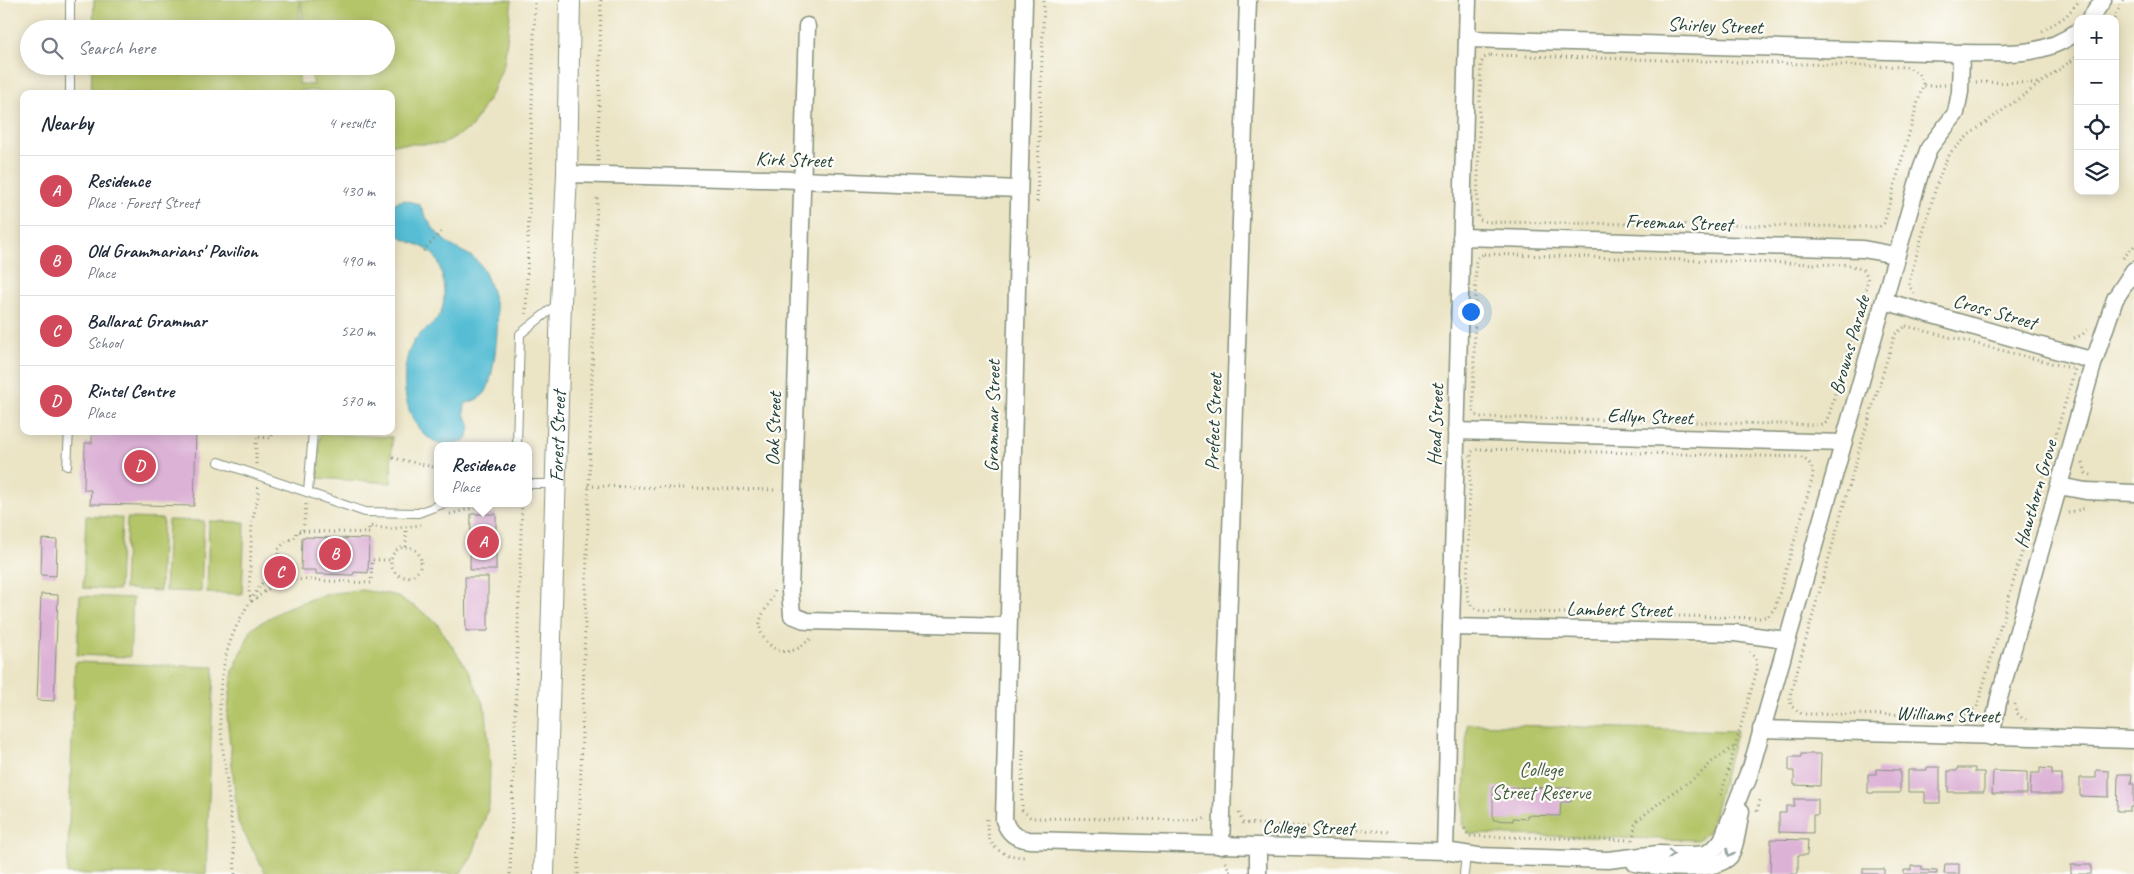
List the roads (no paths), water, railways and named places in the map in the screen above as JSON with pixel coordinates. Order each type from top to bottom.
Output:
[{"type":"street","name":"Forest Street","points":[[544,874],[561,302],[567,174],[570,0]]},
{"type":"street","name":"Grammar Street","points":[[1008,832],[1004,820],[1024,0]]},
{"type":"street","name":"Prefect Street","points":[[1221,846],[1248,0]]},
{"type":"street","name":"Head Street","points":[[1445,851],[1468,0]]},
{"type":"street","points":[[2093,15],[2102,0]]},
{"type":"street","name":"Oak Street","points":[[807,26],[788,620],[1008,626]]},
{"type":"street","points":[[1961,53],[2033,52],[2057,44],[2074,33]]},
{"type":"street","name":"Shirley Street","points":[[1467,39],[1961,53]]},
{"type":"street","name":"Browns Parade","points":[[1702,873],[1720,867],[1730,856],[1749,771],[1761,728],[1924,161],[1930,148],[1953,119],[1959,100],[1961,53]]},
{"type":"street","name":"Kirk Street","points":[[567,174],[801,180],[1019,189]]},
{"type":"street","name":"Freeman Street","points":[[1461,237],[1863,249],[1896,255]]},
{"type":"street","name":"Hawthorn Grove","points":[[1991,737],[1999,698],[2094,361],[2115,299],[2134,270]]},
{"type":"street","name":"Cross Street","points":[[1884,301],[2094,361]]},
{"type":"street","name":"Edlyn Street","points":[[1456,432],[1842,443]]},
{"type":"street","points":[[2059,486],[2086,491],[2134,493]]},
{"type":"street","name":"Lambert Street","points":[[1451,627],[1735,633],[1786,640]]},
{"type":"street","name":"Williams Street","points":[[1761,728],[1991,737],[2134,740]]},
{"type":"street","name":"Browns Parade","points":[[1699,855],[1713,850],[1722,840],[1749,771]]},
{"type":"street","name":"College Street","points":[[1008,832],[1016,838],[1029,840],[1445,851],[1478,856],[1608,860],[1702,873]]},
{"type":"street","points":[[1258,847],[1258,874]]},
{"type":"street","name":"College Street","points":[[1608,860],[1658,854],[1699,855]]},
{"type":"street","points":[[1699,855],[1702,873]]},
{"type":"lane","points":[[70,0],[70,20]]},
{"type":"lane","points":[[70,75],[70,90]]},
{"type":"lane","points":[[517,442],[520,334],[561,302]]},
{"type":"lane","points":[[67,466],[69,435]]},
{"type":"lane","points":[[308,492],[313,435]]},
{"type":"lane","points":[[219,462],[360,511],[418,514],[435,507]]},
{"type":"lane","points":[[532,484],[556,484]]},
{"type":"lane","points":[[1464,874],[1466,854]]},
{"type":"water","points":[[404,200],[419,204],[428,220],[443,239],[480,264],[488,280],[497,311],[495,353],[491,377],[485,393],[476,400],[465,404],[464,414],[470,424],[468,437],[460,442],[436,442],[424,434],[415,423],[406,397],[404,382],[408,355],[419,335],[439,317],[444,302],[444,292],[441,271],[438,261],[433,254],[395,233],[395,203]]},
{"type":"place","name":"Rintel Centre","points":[[140,466]]},
{"type":"place","name":"Residence","points":[[483,542]]},
{"type":"place","name":"Old Grammarians' Pavilion","points":[[335,554]]},
{"type":"place","name":"Ballarat Grammar","points":[[280,572]]},
{"type":"park label","name":"College Street Reserve","points":[[1541,780]]}]
